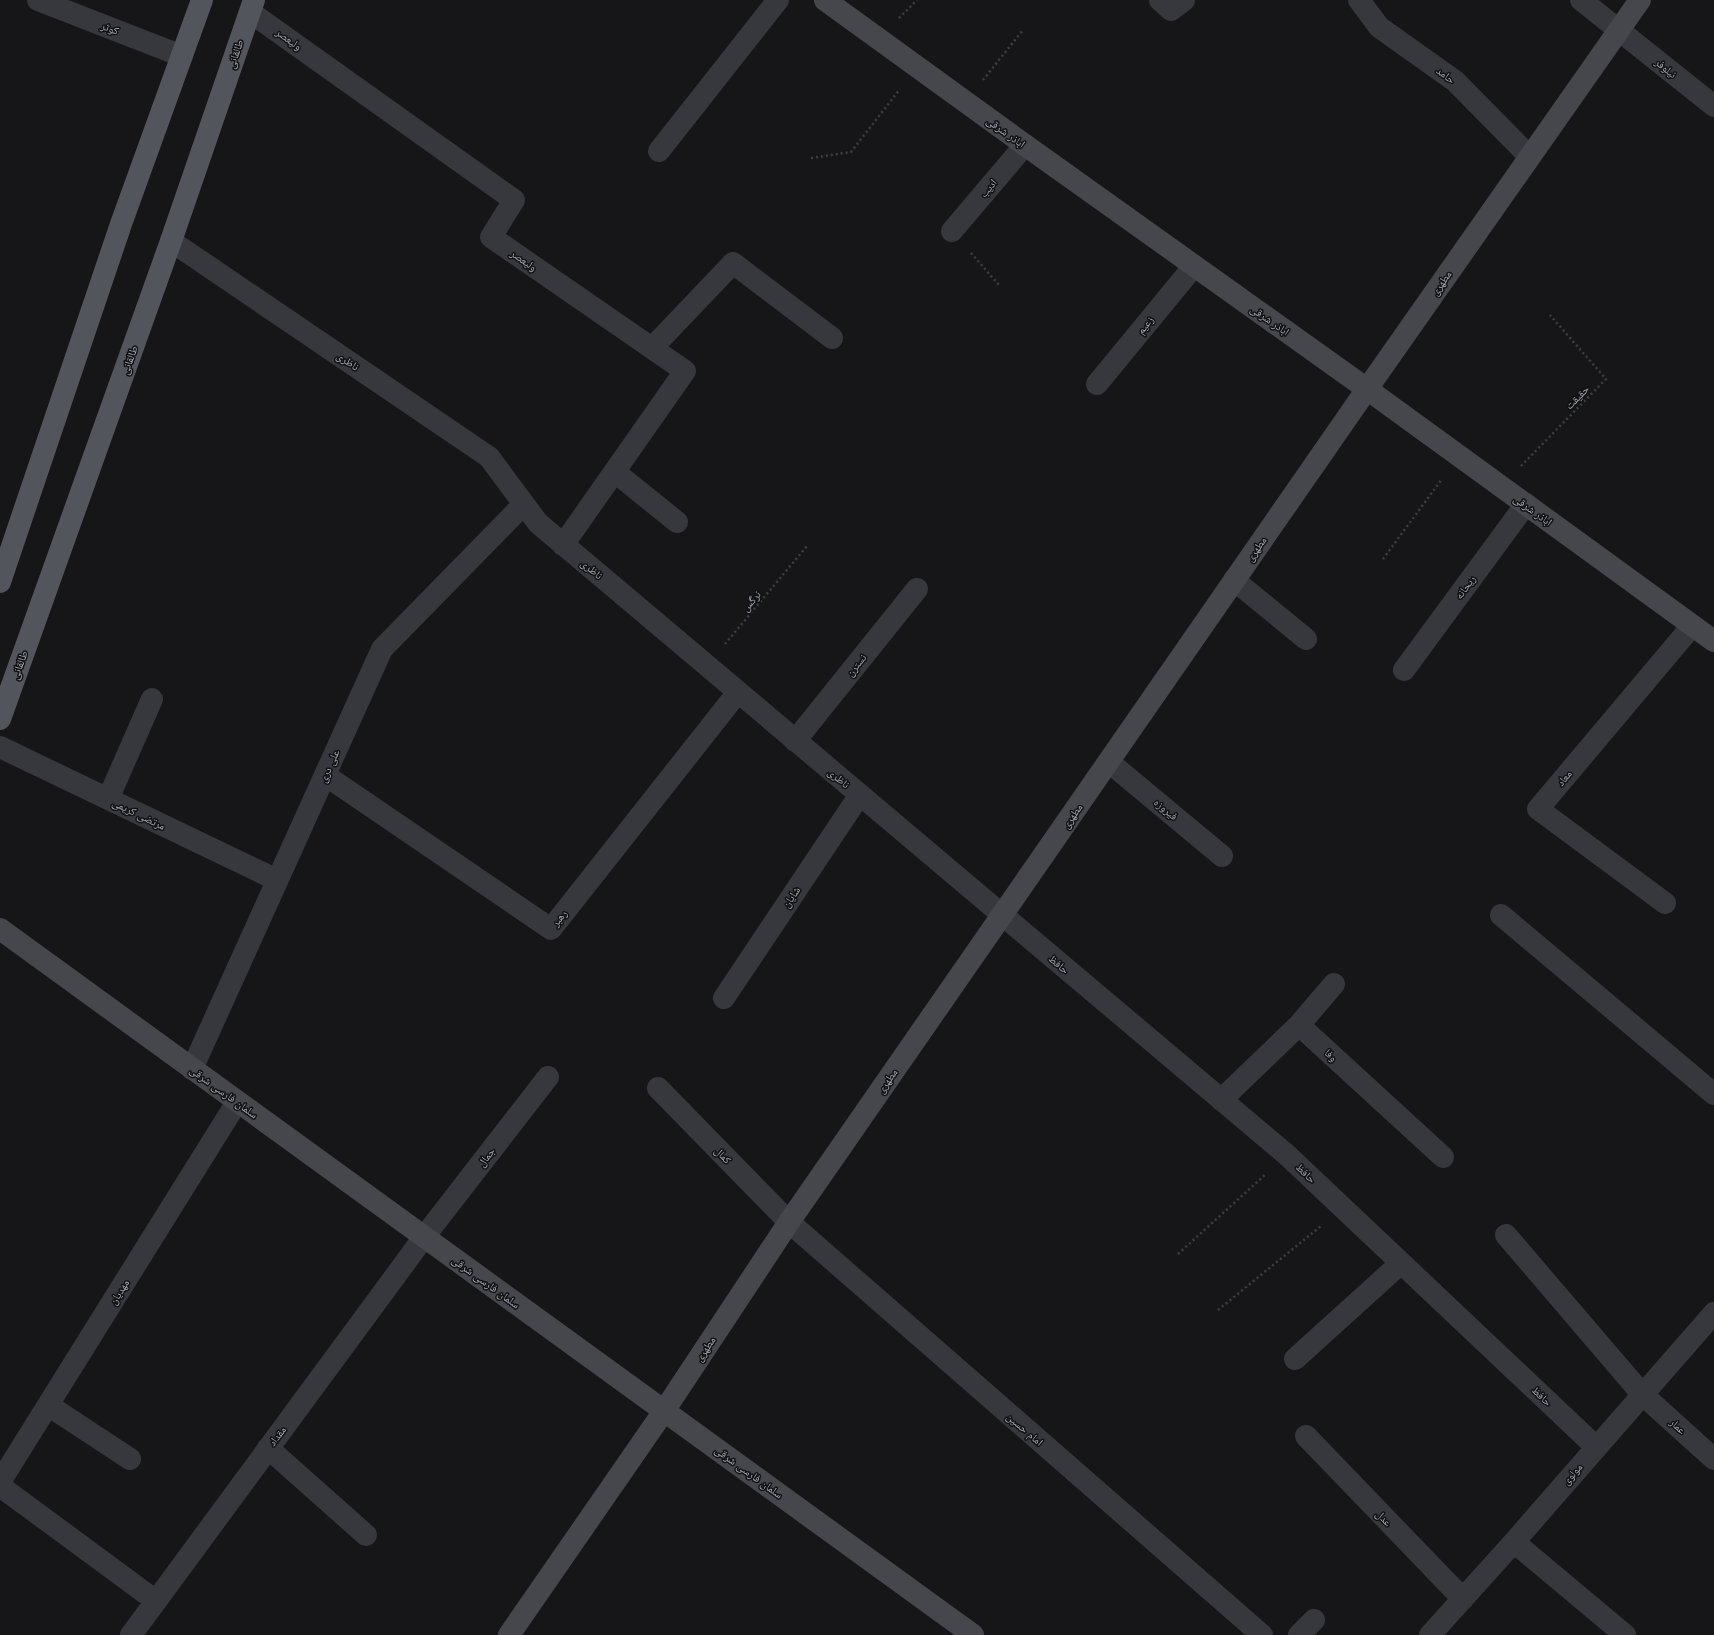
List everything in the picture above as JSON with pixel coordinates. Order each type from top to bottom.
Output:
[{"type":"main road","points":[[0,582],[121,224],[202,0]]},
{"type":"main road","name":"طالقانی","points":[[0,719],[171,241],[252,6]]},
{"type":"street","name":"کوثر","points":[[38,0],[182,56]]},
{"type":"street","points":[[659,151],[778,0]]},
{"type":"street","name":"اباذر شرقی","points":[[825,0],[1025,146],[1367,389],[1714,641]]},
{"type":"street","points":[[1160,0],[1171,10],[1184,0]]},
{"type":"street","name":"حامد","points":[[1359,0],[1379,27],[1455,81],[1529,156]]},
{"type":"street","name":"نیلوفر","points":[[1581,0],[1714,106]]},
{"type":"street","name":"مطهری","points":[[509,1635],[664,1411],[789,1222],[1529,156],[1640,0]]},
{"type":"street","name":"ولیعصر","points":[[252,6],[514,200],[491,237],[685,371],[563,545]]},
{"type":"street","name":"ادیب","points":[[952,231],[1025,146]]},
{"type":"street","name":"ناظری","points":[[171,241],[489,457],[538,523],[1002,916]]},
{"type":"street","points":[[652,348],[733,263],[832,338]]},
{"type":"street","name":"زعیم","points":[[1097,384],[1194,266]]},
{"type":"street","points":[[615,472],[677,522]]},
{"type":"street","name":"علی دری","points":[[192,1069],[382,649],[524,504]]},
{"type":"street","name":"ریحانه","points":[[1404,670],[1526,504]]},
{"type":"street","points":[[1234,580],[1306,639]]},
{"type":"street","name":"نسترن","points":[[795,741],[916,589]]},
{"type":"street","name":"معاد","points":[[1665,903],[1538,809],[1692,626]]},
{"type":"street","name":"رهبر","points":[[325,775],[551,929],[738,692]]},
{"type":"street","points":[[108,799],[152,699]]},
{"type":"street","name":"مرتضی کریمی","points":[[0,747],[277,880]]},
{"type":"street","name":"فیروزه","points":[[1109,762],[1222,856]]},
{"type":"street","name":"شایان","points":[[724,998],[859,796]]},
{"type":"street","points":[[1501,915],[1714,1094]]},
{"type":"street","name":"حافظ","points":[[1002,916],[1287,1155],[1596,1447]]},
{"type":"street","name":"سلمان فارسی شرقی","points":[[0,929],[973,1635]]},
{"type":"street","points":[[1221,1100],[1299,1025],[1334,984]]},
{"type":"street","name":"وفا","points":[[1299,1025],[1443,1157]]},
{"type":"street","name":"جمال","points":[[424,1237],[548,1077]]},
{"type":"street","name":"کمال","points":[[658,1088],[789,1222]]},
{"type":"street","name":"مهدیان","points":[[0,1482],[237,1102]]},
{"type":"street","name":"امام حسین","points":[[789,1222],[1262,1635]]},
{"type":"street","name":"عمار","points":[[1506,1235],[1642,1394],[1714,1459]]},
{"type":"street","name":"مقداد","points":[[131,1635],[424,1237]]},
{"type":"street","points":[[1294,1359],[1401,1263]]},
{"type":"street","name":"مولوی","points":[[1430,1635],[1514,1542],[1714,1313]]},
{"type":"street","points":[[48,1405],[130,1459]]},
{"type":"street","name":"عدل","points":[[1306,1436],[1462,1599]]},
{"type":"street","points":[[268,1448],[366,1535]]},
{"type":"street","points":[[0,1486],[156,1601]]},
{"type":"street","points":[[1514,1542],[1625,1635]]},
{"type":"street","points":[[1299,1635],[1314,1620]]},
{"type":"path","points":[[965,102],[1023,30]]},
{"type":"path","points":[[812,158],[851,152],[917,66]]},
{"type":"path","points":[[952,231],[999,285]]},
{"type":"path","name":"حقیقت","points":[[1501,487],[1606,380],[1550,315]]},
{"type":"path","points":[[1382,559],[1459,456]]},
{"type":"path","name":"نرگس","points":[[707,666],[807,546]]},
{"type":"path","points":[[1178,1254],[1287,1155]]},
{"type":"path","points":[[1218,1310],[1343,1208]]}]
